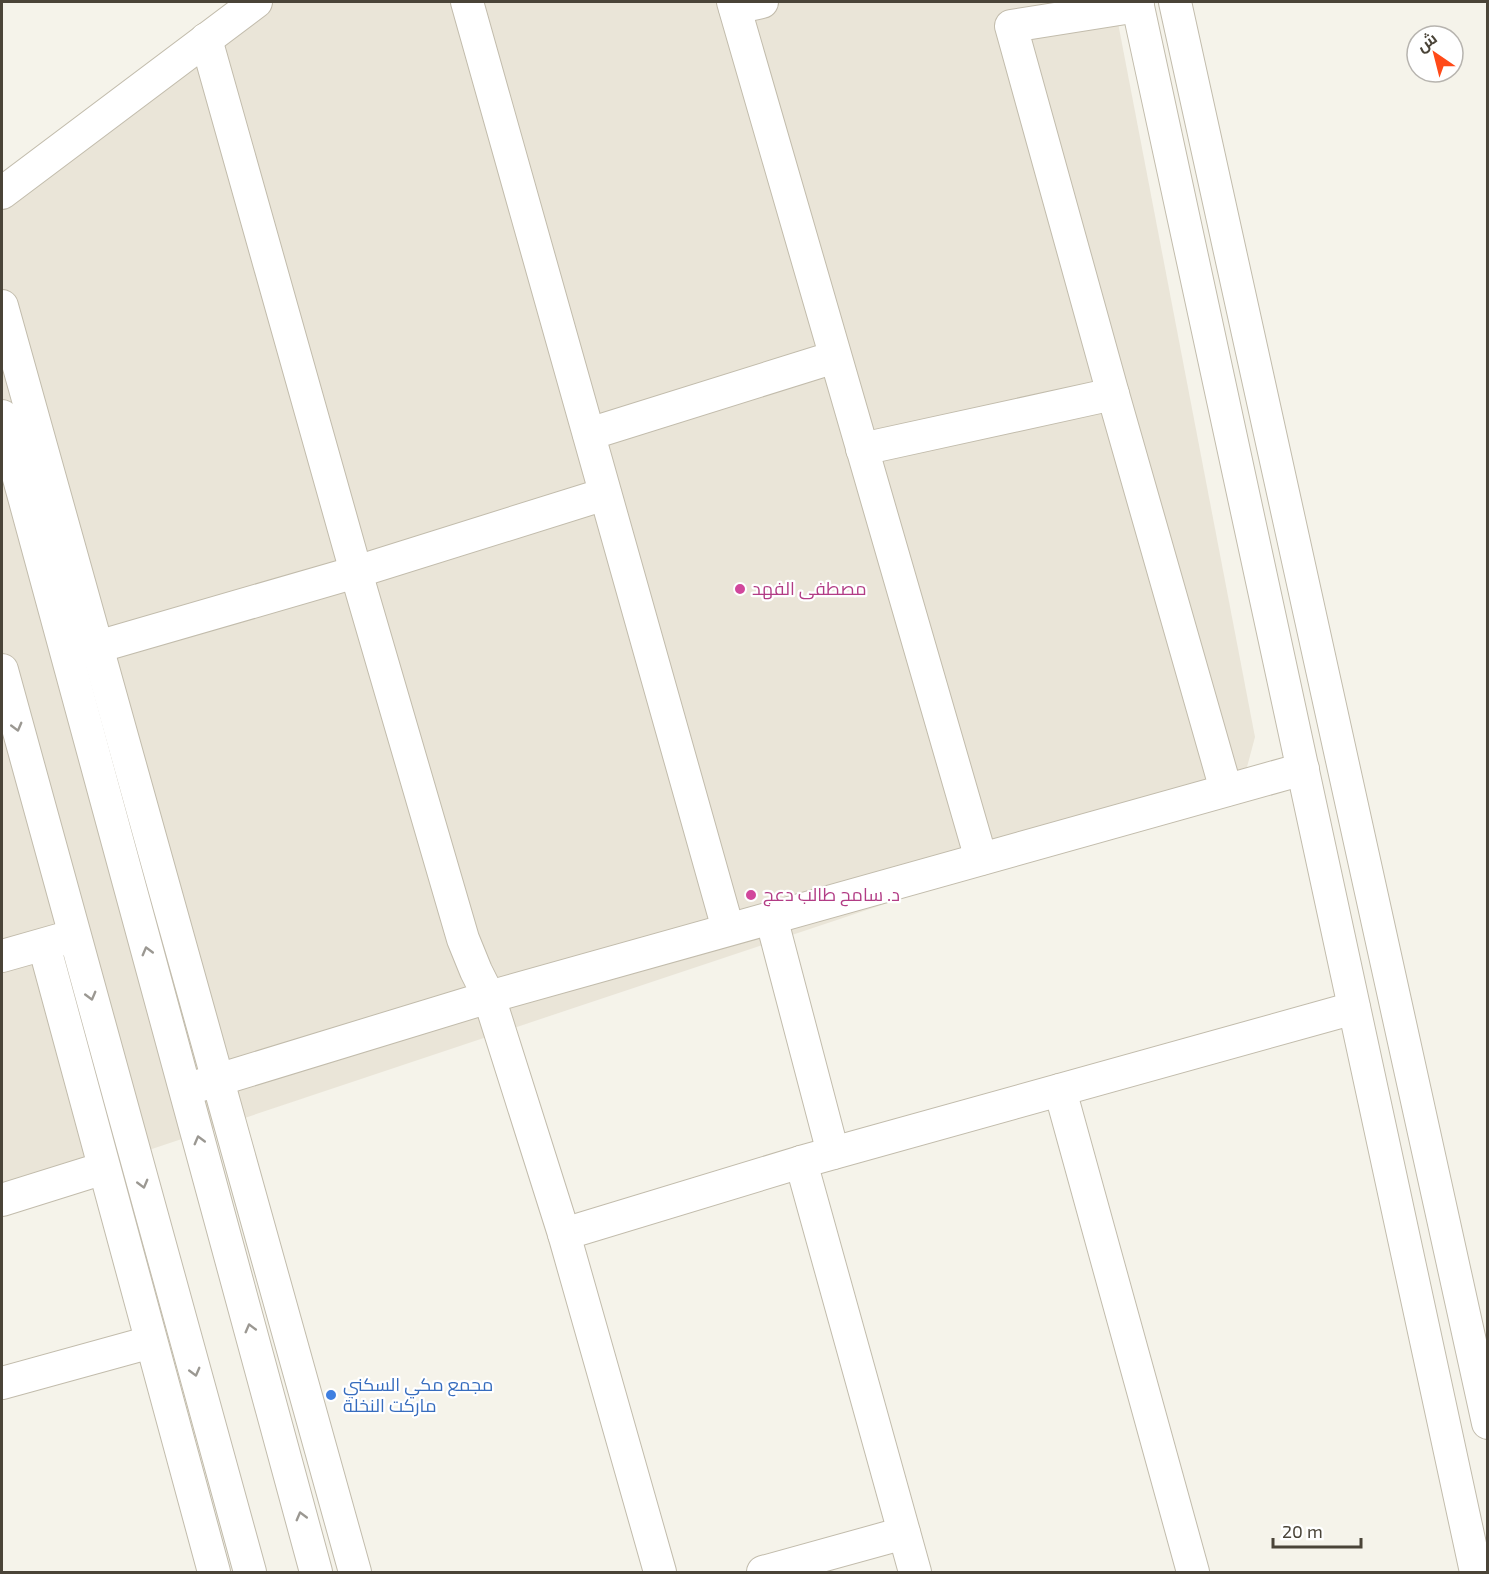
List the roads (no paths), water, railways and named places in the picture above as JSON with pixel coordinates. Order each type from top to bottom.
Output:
[{"type":"street","points":[[2,193],[256,2]]},
{"type":"street","points":[[467,2],[728,929]]},
{"type":"street","points":[[1175,2],[1488,1423]]},
{"type":"street","points":[[743,4],[835,357],[981,859]]},
{"type":"street","points":[[1226,790],[1008,14],[1137,4],[1476,1572]]},
{"type":"street","points":[[206,39],[356,572],[463,939],[489,997],[564,1234],[660,1572]]},
{"type":"street","points":[[2,306],[355,1572]]},
{"type":"street","points":[[589,434],[835,357]]},
{"type":"street","points":[[862,449],[1113,394]]},
{"type":"street","points":[[2,416],[316,1572]]},
{"type":"street","points":[[97,647],[356,572],[605,494]]},
{"type":"street","points":[[2,670],[250,1572]]},
{"type":"street","points":[[185,1090],[489,997],[1303,769]]},
{"type":"street","points":[[771,917],[833,1153]]},
{"type":"street","points":[[2,956],[75,935]]},
{"type":"street","points":[[44,945],[214,1572]]},
{"type":"street","points":[[564,1234],[801,1162],[1354,1008]]},
{"type":"street","points":[[1059,1090],[1193,1572]]},
{"type":"street","points":[[801,1162],[915,1572]]},
{"type":"street","points":[[2,1200],[104,1168]]},
{"type":"street","points":[[2,1383],[152,1342]]},
{"type":"street","points":[[763,1572],[904,1533]]},
{"type":"place","name":"مصطفى الفهد","points":[[740,589]]},
{"type":"place","name":"د. سامح طالب دعج","points":[[751,895]]},
{"type":"place","name":"مجمع مكي السكني ماركت النخلة","points":[[331,1395]]}]
